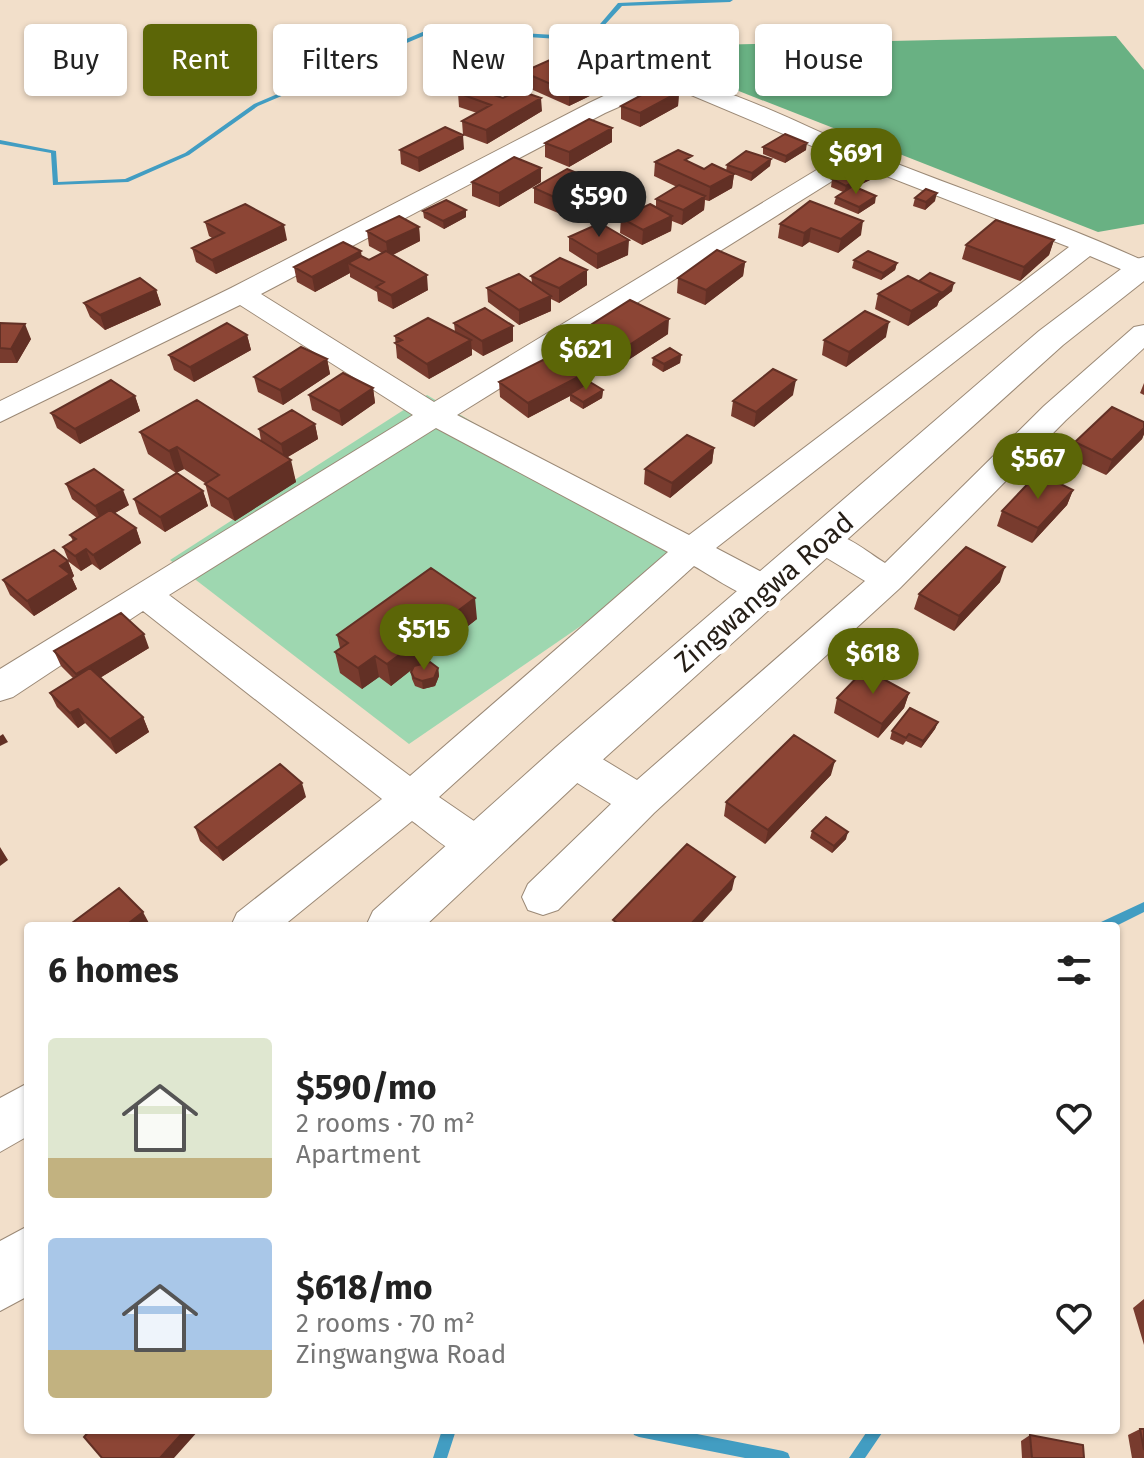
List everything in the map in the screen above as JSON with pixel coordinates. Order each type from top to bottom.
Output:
[{"type":"street","points":[[0,413],[241,294],[643,86],[657,83],[688,86],[856,156],[1143,268]]},
{"type":"street","points":[[0,687],[144,594],[856,156]]},
{"type":"street","points":[[257,922],[411,799],[690,551],[1088,245]]},
{"type":"street","name":"Zingwangwa Road","points":[[395,922],[572,760],[1051,338],[1143,268]]},
{"type":"street","points":[[241,294],[436,416],[767,590]]},
{"type":"street","points":[[543,897],[640,802],[888,580],[1055,413],[1144,333]]},
{"type":"street","points":[[824,541],[888,580]]},
{"type":"street","points":[[144,594],[411,799],[479,846]]},
{"type":"street","points":[[572,760],[640,802]]},
{"type":"street","points":[[0,1128],[24,1109]]},
{"type":"street","points":[[0,1281],[24,1260]]},
{"type":"green space","points":[[1116,36],[1144,70],[1144,224],[1098,232],[739,91],[739,44],[755,44],[755,96],[892,96],[892,41]]},
{"type":"green space","points":[[427,395],[690,551],[409,744],[170,560]]},
{"type":"building","points":[[549,60],[549,83],[533,76],[533,68]]},
{"type":"building","points":[[533,95],[541,98],[486,130],[462,121],[491,105],[466,96],[503,98]]},
{"type":"building","points":[[640,96],[672,96],[640,113],[621,106]]},
{"type":"building","points":[[589,119],[612,128],[569,152],[545,143]]},
{"type":"building","points":[[445,127],[463,135],[418,158],[400,150]]},
{"type":"building","points":[[785,134],[807,143],[786,156],[763,147]]},
{"type":"building","points":[[678,150],[692,156],[685,160],[704,169],[712,164],[734,174],[710,187],[655,162]]},
{"type":"building","points":[[746,151],[771,159],[752,173],[727,165]]},
{"type":"building","points":[[514,157],[541,168],[499,193],[472,182]]},
{"type":"building","points":[[858,166],[872,173],[846,186],[832,179]]},
{"type":"building","points":[[567,169],[596,181],[563,201],[534,188]]},
{"type":"building","points":[[679,185],[705,196],[683,210],[656,199]]},
{"type":"building","points":[[853,186],[876,196],[859,207],[836,197]]},
{"type":"building","points":[[926,189],[937,193],[926,202],[915,198]]},
{"type":"building","points":[[446,200],[466,210],[443,221],[423,211]]},
{"type":"building","points":[[810,201],[863,221],[841,239],[811,228],[804,233],[780,224]]},
{"type":"building","points":[[245,204],[284,225],[212,260],[192,248],[224,233],[205,222]]},
{"type":"building","points":[[650,204],[672,216],[643,230],[621,218]]},
{"type":"building","points":[[399,216],[419,227],[386,242],[367,231]]},
{"type":"building","points":[[996,220],[1054,240],[1024,267],[966,245]]},
{"type":"building","points":[[600,223],[629,240],[597,254],[569,237]]},
{"type":"building","points":[[343,242],[361,251],[312,277],[294,267]]},
{"type":"building","points":[[717,250],[745,262],[706,290],[678,278]]},
{"type":"building","points":[[386,251],[427,275],[391,295],[376,287],[384,282],[348,263],[361,256],[369,260]]},
{"type":"building","points":[[868,251],[897,263],[883,273],[854,260]]},
{"type":"building","points":[[560,258],[587,270],[559,288],[531,276]]},
{"type":"building","points":[[930,273],[954,283],[941,294],[919,281]]},
{"type":"building","points":[[519,274],[551,296],[519,310],[487,288]]},
{"type":"building","points":[[908,276],[941,292],[911,311],[878,294]]},
{"type":"building","points":[[140,278],[156,290],[100,315],[84,303]]},
{"type":"building","points":[[630,300],[669,319],[614,355],[575,335]]},
{"type":"building","points":[[485,308],[513,326],[482,341],[454,323]]},
{"type":"building","points":[[865,311],[889,322],[849,352],[824,340]]},
{"type":"building","points":[[428,318],[471,340],[427,364],[395,343],[402,340],[395,336]]},
{"type":"building","points":[[0,323],[25,324],[11,349],[0,348]]},
{"type":"building","points":[[227,323],[247,335],[190,367],[169,355]]},
{"type":"building","points":[[301,347],[327,359],[280,390],[254,377]]},
{"type":"building","points":[[670,348],[681,355],[664,364],[653,358]]},
{"type":"building","points":[[559,352],[588,372],[528,403],[499,382]]},
{"type":"building","points":[[773,369],[796,380],[756,412],[733,401]]},
{"type":"building","points":[[343,373],[373,388],[339,411],[309,395]]},
{"type":"building","points":[[111,380],[135,396],[75,429],[51,413]]},
{"type":"building","points":[[590,382],[603,390],[583,402],[570,394]]},
{"type":"building","points":[[197,400],[291,460],[228,499],[205,484],[219,475],[177,447],[169,451],[140,432]]},
{"type":"building","points":[[1112,407],[1144,422],[1144,428],[1112,460],[1075,442]]},
{"type":"building","points":[[292,410],[315,424],[281,444],[259,429]]},
{"type":"building","points":[[687,435],[714,448],[672,483],[645,469]]},
{"type":"building","points":[[94,469],[123,490],[95,506],[66,484]]},
{"type":"building","points":[[177,473],[203,491],[160,517],[134,499]]},
{"type":"building","points":[[1038,473],[1073,490],[1038,528],[1002,511]]},
{"type":"building","points":[[110,510],[136,528],[93,555],[86,549],[75,556],[63,547],[76,539],[70,535]]},
{"type":"building","points":[[966,547],[1005,567],[959,616],[919,594]]},
{"type":"building","points":[[54,550],[68,561],[60,566],[70,574],[27,601],[3,580]]},
{"type":"building","points":[[431,568],[475,598],[387,664],[375,656],[358,668],[335,652],[348,643],[337,635]]},
{"type":"building","points":[[121,613],[144,634],[76,674],[54,651]]},
{"type":"building","points":[[430,662],[438,668],[434,678],[422,681],[414,678],[411,672],[414,666]]},
{"type":"building","points":[[90,668],[143,717],[110,739],[78,709],[70,713],[50,693]]},
{"type":"building","points":[[865,669],[909,693],[882,724],[837,698]]},
{"type":"building","points":[[910,708],[938,722],[923,741],[892,731]]},
{"type":"building","points":[[794,735],[835,761],[768,830],[726,802]]},
{"type":"building","points":[[280,764],[302,783],[217,848],[195,827]]},
{"type":"building","points":[[826,817],[848,832],[834,846],[812,831]]},
{"type":"building","points":[[687,844],[735,877],[693,922],[613,920]]},
{"type":"building","points":[[119,888],[143,912],[130,922],[73,922]]},
{"type":"building","points":[[1140,1429],[1144,1429],[1144,1450]]},
{"type":"building","points":[[87,1434],[181,1434],[160,1458],[102,1458],[84,1437]]},
{"type":"building","points":[[1030,1435],[1083,1445],[1084,1458],[1032,1458]]},
{"type":"waterway","points":[[0,142],[54,152],[55,184],[126,181],[187,154],[256,105],[434,29],[590,39],[620,4],[730,0]]},
{"type":"waterway","points":[[1113,922],[1144,907]]},
{"type":"waterway","points":[[440,1458],[448,1434]]},
{"type":"waterway","points":[[660,1434],[783,1458]]},
{"type":"waterway","points":[[856,1458],[874,1434]]}]
